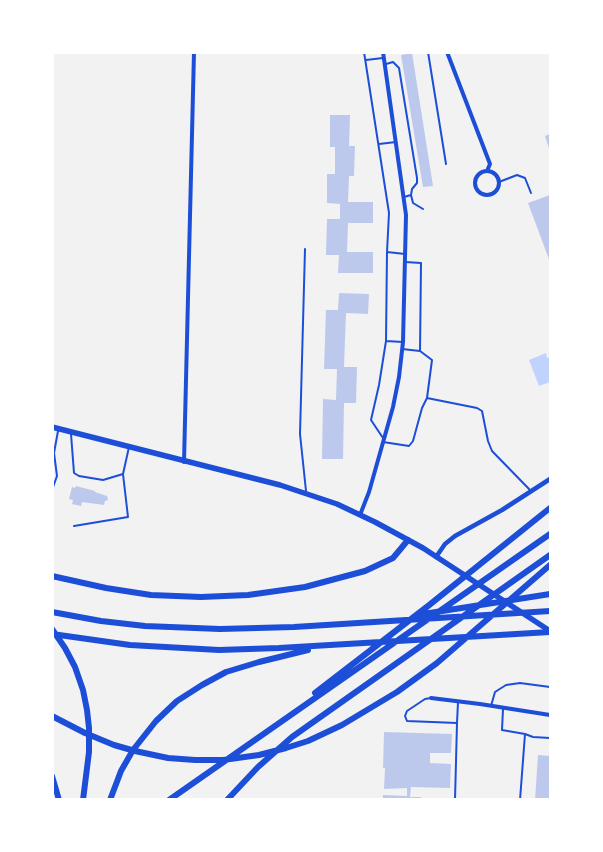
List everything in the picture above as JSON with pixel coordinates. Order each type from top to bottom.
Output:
[{"type":"highway","points":[[169,800],[262,733],[428,606],[550,508]]},
{"type":"highway","points":[[262,733],[415,630],[550,534]]},
{"type":"highway","points":[[52,576],[151,595],[201,597],[248,595],[315,585],[365,570],[393,558],[408,540]]},
{"type":"highway","points":[[227,800],[258,767],[292,737],[550,555]]},
{"type":"highway","points":[[52,716],[85,733],[114,744],[141,753],[176,758],[212,760],[253,756],[293,746],[332,730],[373,708],[424,673],[550,565]]},
{"type":"highway","points":[[371,622],[550,594]]},
{"type":"highway","points":[[52,612],[122,624],[190,628],[264,628],[550,611]]},
{"type":"highway","points":[[52,629],[65,648],[74,667],[83,690],[87,710],[89,744],[83,800]]},
{"type":"highway","points":[[52,634],[116,644],[182,649],[234,650],[550,631]]},
{"type":"highway","points":[[110,800],[127,760],[141,739],[156,721],[186,695],[226,672],[283,656],[334,645]]},
{"type":"highway","points":[[52,776],[58,800]]},
{"type":"main road","points":[[56,428],[306,493],[360,514],[451,566],[550,631]]},
{"type":"street","points":[[184,462],[194,52]]},
{"type":"street","points":[[360,514],[369,492],[396,392],[403,342],[406,214],[383,52]]},
{"type":"street","points":[[447,52],[490,164],[487,171]]},
{"type":"street","points":[[487,171],[494,173],[499,182],[498,189],[492,194],[484,195],[477,190],[475,179],[480,173],[487,171]]},
{"type":"street","points":[[436,557],[445,544],[455,536],[532,492],[550,479]]},
{"type":"street","points":[[431,698],[550,715]]},
{"type":"lane","points":[[364,52],[389,213],[386,252],[386,340],[371,420],[384,440],[409,446],[413,441],[422,408],[427,398],[432,360],[420,351],[402,349]]},
{"type":"lane","points":[[428,52],[446,164]]},
{"type":"lane","points":[[365,60],[383,58]]},
{"type":"lane","points":[[384,64],[393,62],[400,68],[418,180],[410,195],[404,197]]},
{"type":"lane","points":[[378,144],[396,142]]},
{"type":"lane","points":[[499,182],[517,176],[525,178],[531,193]]},
{"type":"lane","points":[[410,195],[413,203],[423,209]]},
{"type":"lane","points":[[305,249],[300,434],[306,493]]},
{"type":"lane","points":[[386,252],[405,254]]},
{"type":"lane","points":[[405,262],[421,263],[420,351]]},
{"type":"lane","points":[[386,340],[403,342]]},
{"type":"lane","points":[[427,398],[477,408],[482,411],[492,451],[532,492]]},
{"type":"lane","points":[[52,490],[57,476],[54,453],[56,428]]},
{"type":"lane","points":[[71,432],[74,473],[79,476],[103,480],[123,474]]},
{"type":"lane","points":[[74,526],[128,517],[123,474],[129,447]]},
{"type":"lane","points":[[492,706],[495,692],[506,685],[520,682],[550,687]]},
{"type":"lane","points":[[431,698],[425,699],[407,711],[405,716],[407,721],[457,723]]},
{"type":"lane","points":[[455,800],[458,701]]},
{"type":"lane","points":[[503,708],[502,730],[533,737],[550,738]]},
{"type":"lane","points":[[520,800],[524,734]]},
{"type":"water","points":[[546,353],[547,358],[550,357],[550,382],[539,386],[529,360]]},
{"type":"building","points":[[412,53],[433,186],[423,187],[401,55]]},
{"type":"building","points":[[330,115],[350,115],[349,146],[355,146],[354,176],[349,176],[348,202],[373,202],[373,223],[348,223],[347,252],[373,252],[373,273],[338,273],[339,255],[326,255],[327,219],[340,219],[340,204],[327,203],[327,174],[335,174],[335,147],[330,147]]},
{"type":"building","points":[[550,134],[550,151],[545,136]]},
{"type":"building","points":[[550,195],[550,262],[528,203]]},
{"type":"building","points":[[339,293],[369,294],[368,314],[346,313],[344,367],[357,367],[356,403],[344,403],[343,459],[322,459],[323,399],[336,400],[337,369],[324,369],[326,310],[338,310]]},
{"type":"building","points":[[76,486],[107,496],[108,500],[105,501],[104,505],[82,502],[81,506],[72,504],[73,500],[69,499],[72,487],[75,488]]},
{"type":"building","points":[[384,732],[452,734],[451,753],[430,753],[430,763],[451,764],[450,788],[411,787],[410,797],[421,797],[421,800],[383,800],[383,795],[407,796],[407,788],[384,789]]},
{"type":"building","points":[[538,755],[550,756],[550,800],[535,800]]}]
